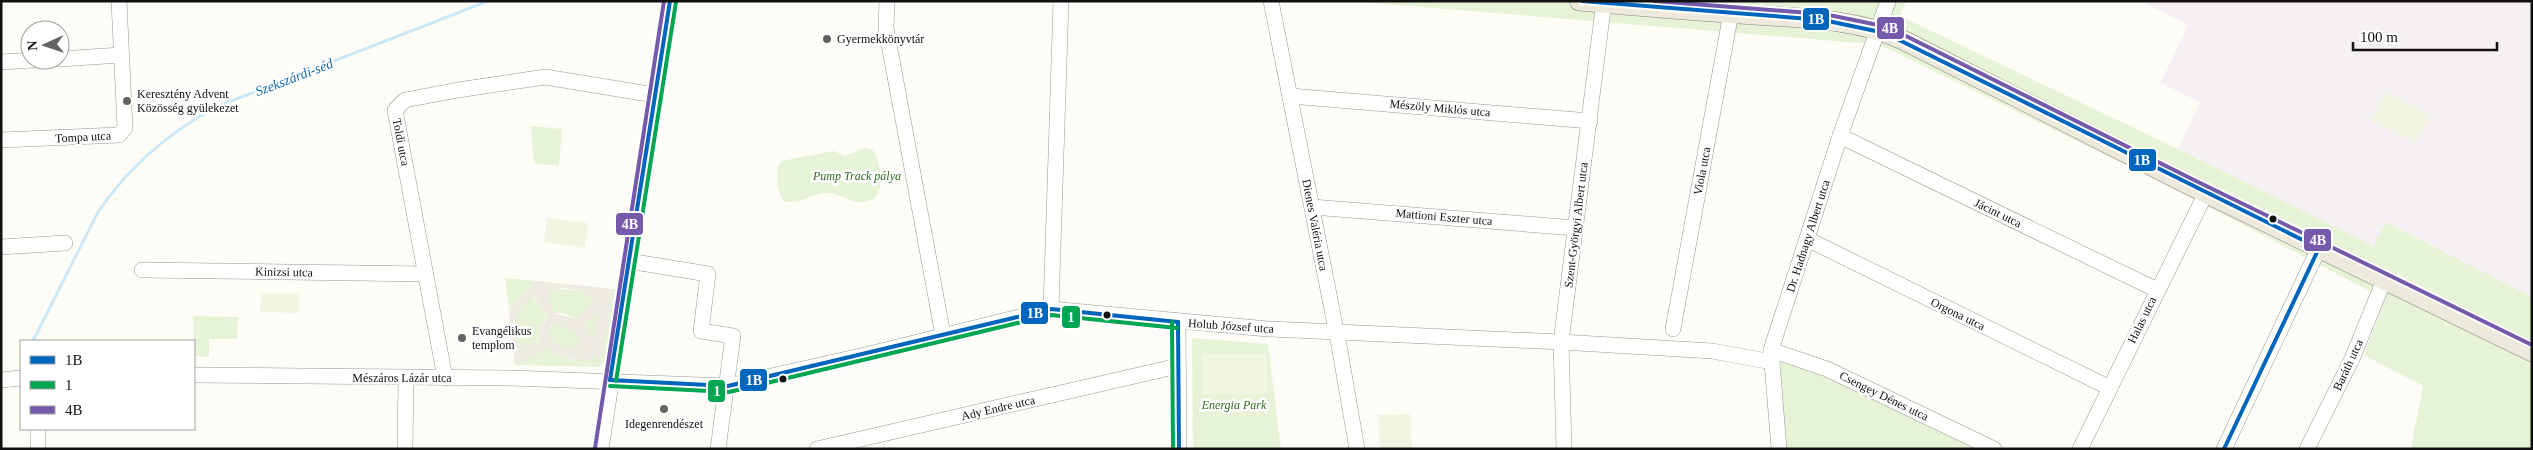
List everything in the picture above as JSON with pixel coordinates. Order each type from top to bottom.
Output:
[{"type":"main road","points":[[1579,1],[1812,20],[1877,29],[1905,41],[2206,193],[2532,352]]},
{"type":"street","name":"Tompa utca","points":[[1,140],[119,135],[125,128],[119,1]]},
{"type":"street","points":[[600,449],[670,1]]},
{"type":"street","points":[[887,1],[886,28],[943,335]]},
{"type":"street","points":[[1051,309],[1061,1]]},
{"type":"street","name":"Dienes Valéria utca","points":[[1271,1],[1336,330],[1357,449]]},
{"type":"street","name":"Dr. Hadnagy Albert utca","points":[[1779,449],[1772,356],[1840,136],[1888,1]]},
{"type":"street","name":"Szent-Györgyi Albert utca","points":[[1564,449],[1562,342],[1604,2]]},
{"type":"street","name":"Viola utca","points":[[1673,329],[1731,13]]},
{"type":"street","points":[[70,58],[121,55]]},
{"type":"street","points":[[1,62],[20,61]]},
{"type":"street","name":"Toldi utca","points":[[445,378],[395,110],[404,100],[545,77],[655,95]]},
{"type":"street","name":"Mészöly Miklós utca","points":[[1290,96],[1590,121]]},
{"type":"street","name":"Jácint utca","points":[[1840,136],[2157,290]]},
{"type":"street","name":"Halas utca","points":[[2080,449],[2206,193]]},
{"type":"street","name":"Mattioni Eszter utca","points":[[1312,207],[1576,228]]},
{"type":"street","name":"Orgona utca","points":[[1807,239],[2110,388]]},
{"type":"street","points":[[1,247],[65,243]]},
{"type":"street","points":[[2224,449],[2319,248]]},
{"type":"street","points":[[628,261],[708,274],[701,331],[733,336],[728,386],[718,449]]},
{"type":"street","name":"Kinizsi utca","points":[[142,270],[426,274]]},
{"type":"street","name":"Baráth utca","points":[[2307,449],[2352,359],[2384,280]]},
{"type":"street","name":"Holub József utca","points":[[610,380],[728,386],[1051,309],[1268,329],[1336,330],[1562,342]]},
{"type":"street","points":[[1178,322],[1179,449]]},
{"type":"street","name":"Csengey Dénes utca","points":[[1562,342],[1772,356],[1827,369],[1994,449]]},
{"type":"street","name":"Ady Endre utca","points":[[817,449],[1178,366]]},
{"type":"street","name":"Mészáros Lázár utca","points":[[195,375],[610,380]]},
{"type":"street","points":[[406,378],[406,449]]},
{"type":"street","points":[[38,430],[38,449]]},
{"type":"shaded area","points":[[2140,1],[2532,1],[2532,297],[2386,222],[2373,246],[2178,149],[2200,102],[2161,83],[2188,25]]},
{"type":"shaded area","points":[[536,281],[613,289],[602,356],[592,360],[578,360],[558,355],[547,349],[515,365],[509,309]],"holes":[[[565,288],[580,291],[595,300],[577,319],[553,313],[548,290]],[[534,297],[549,318],[538,327],[540,342],[520,346],[515,340],[513,322],[521,306]],[[596,315],[597,315],[594,336],[585,325]],[[554,325],[566,327],[577,334],[580,339],[578,346],[566,347],[552,342],[547,331]]]},
{"type":"green space","points":[[1349,1],[1906,1],[1900,16],[2178,149],[2373,246],[2386,222],[2532,297],[2532,449],[2411,449],[2423,386],[2364,355],[2385,299],[2163,183],[1887,48],[1860,43]]},
{"type":"green space","points":[[2385,92],[2431,114],[2416,143],[2371,121]]},
{"type":"green space","points":[[531,126],[562,129],[559,166],[534,163]]},
{"type":"green space","name":"Pump Track pálya","points":[[865,148],[873,150],[880,169],[880,187],[874,199],[859,202],[825,193],[796,202],[784,201],[777,181],[781,161],[834,151],[845,156]]},
{"type":"green space","points":[[547,218],[588,223],[585,248],[544,242]]},
{"type":"green space","points":[[505,278],[536,281],[509,309]]},
{"type":"green space","points":[[613,289],[617,289],[605,362],[600,367],[515,365],[547,349],[567,358],[581,360],[602,356]]},
{"type":"green space","points":[[548,290],[580,291],[596,300],[577,319],[563,313],[553,313]]},
{"type":"green space","points":[[261,293],[299,293],[298,313],[260,312]]},
{"type":"green space","points":[[533,297],[549,318],[544,320],[538,335],[540,342],[520,346],[515,341],[513,334],[514,319],[527,300]]},
{"type":"green space","points":[[597,314],[594,337],[585,325]]},
{"type":"green space","points":[[193,316],[238,317],[237,339],[209,339],[209,357],[195,356]]},
{"type":"green space","points":[[554,325],[573,330],[580,339],[578,346],[566,347],[552,342],[547,331]]},
{"type":"green space","name":"Energia Park","points":[[1192,338],[1268,344],[1281,449],[1193,449]]},
{"type":"green space","points":[[1267,354],[1267,394],[1202,394],[1202,355]]},
{"type":"green space","points":[[1777,360],[1807,366],[1988,449],[1784,449]]},
{"type":"green space","points":[[1410,414],[1412,449],[1380,449],[1378,415]]},
{"type":"waterway","name":"Szekszárdi-séd","points":[[34,340],[98,212],[122,181],[165,140],[216,107],[488,1]]},
{"type":"transit line","name":"4B","points":[[595,448],[664,1]]},
{"type":"transit line","name":"1B","points":[[610,380],[670,1]]},
{"type":"transit line","name":"1B","points":[[1582,1],[1823,20],[1885,33],[2319,248]]},
{"type":"transit line","name":"4B","points":[[1654,1],[1824,14],[1888,27],[2192,179],[2532,345]]},
{"type":"transit line","name":"1","points":[[616,381],[676,2]]},
{"type":"transit line","name":"1B","points":[[2224,449],[2319,248]]},
{"type":"transit line","name":"1B","points":[[610,380],[728,386],[1051,309],[1178,322]]},
{"type":"transit line","name":"1","points":[[610,386],[729,392],[1051,315],[1177,328]]},
{"type":"transit line","name":"1","points":[[1172,322],[1173,449]]},
{"type":"transit line","name":"1B","points":[[1178,322],[1179,449]]},
{"type":"place","name":"Gyermekkönyvtár","points":[[827,39]]},
{"type":"place","name":"Keresztény Advent Közösség gyülekezet","points":[[127,101]]},
{"type":"place","name":"Evangélikus templom","points":[[462,338]]},
{"type":"place","name":"Idegenrendészet","points":[[664,409]]}]
